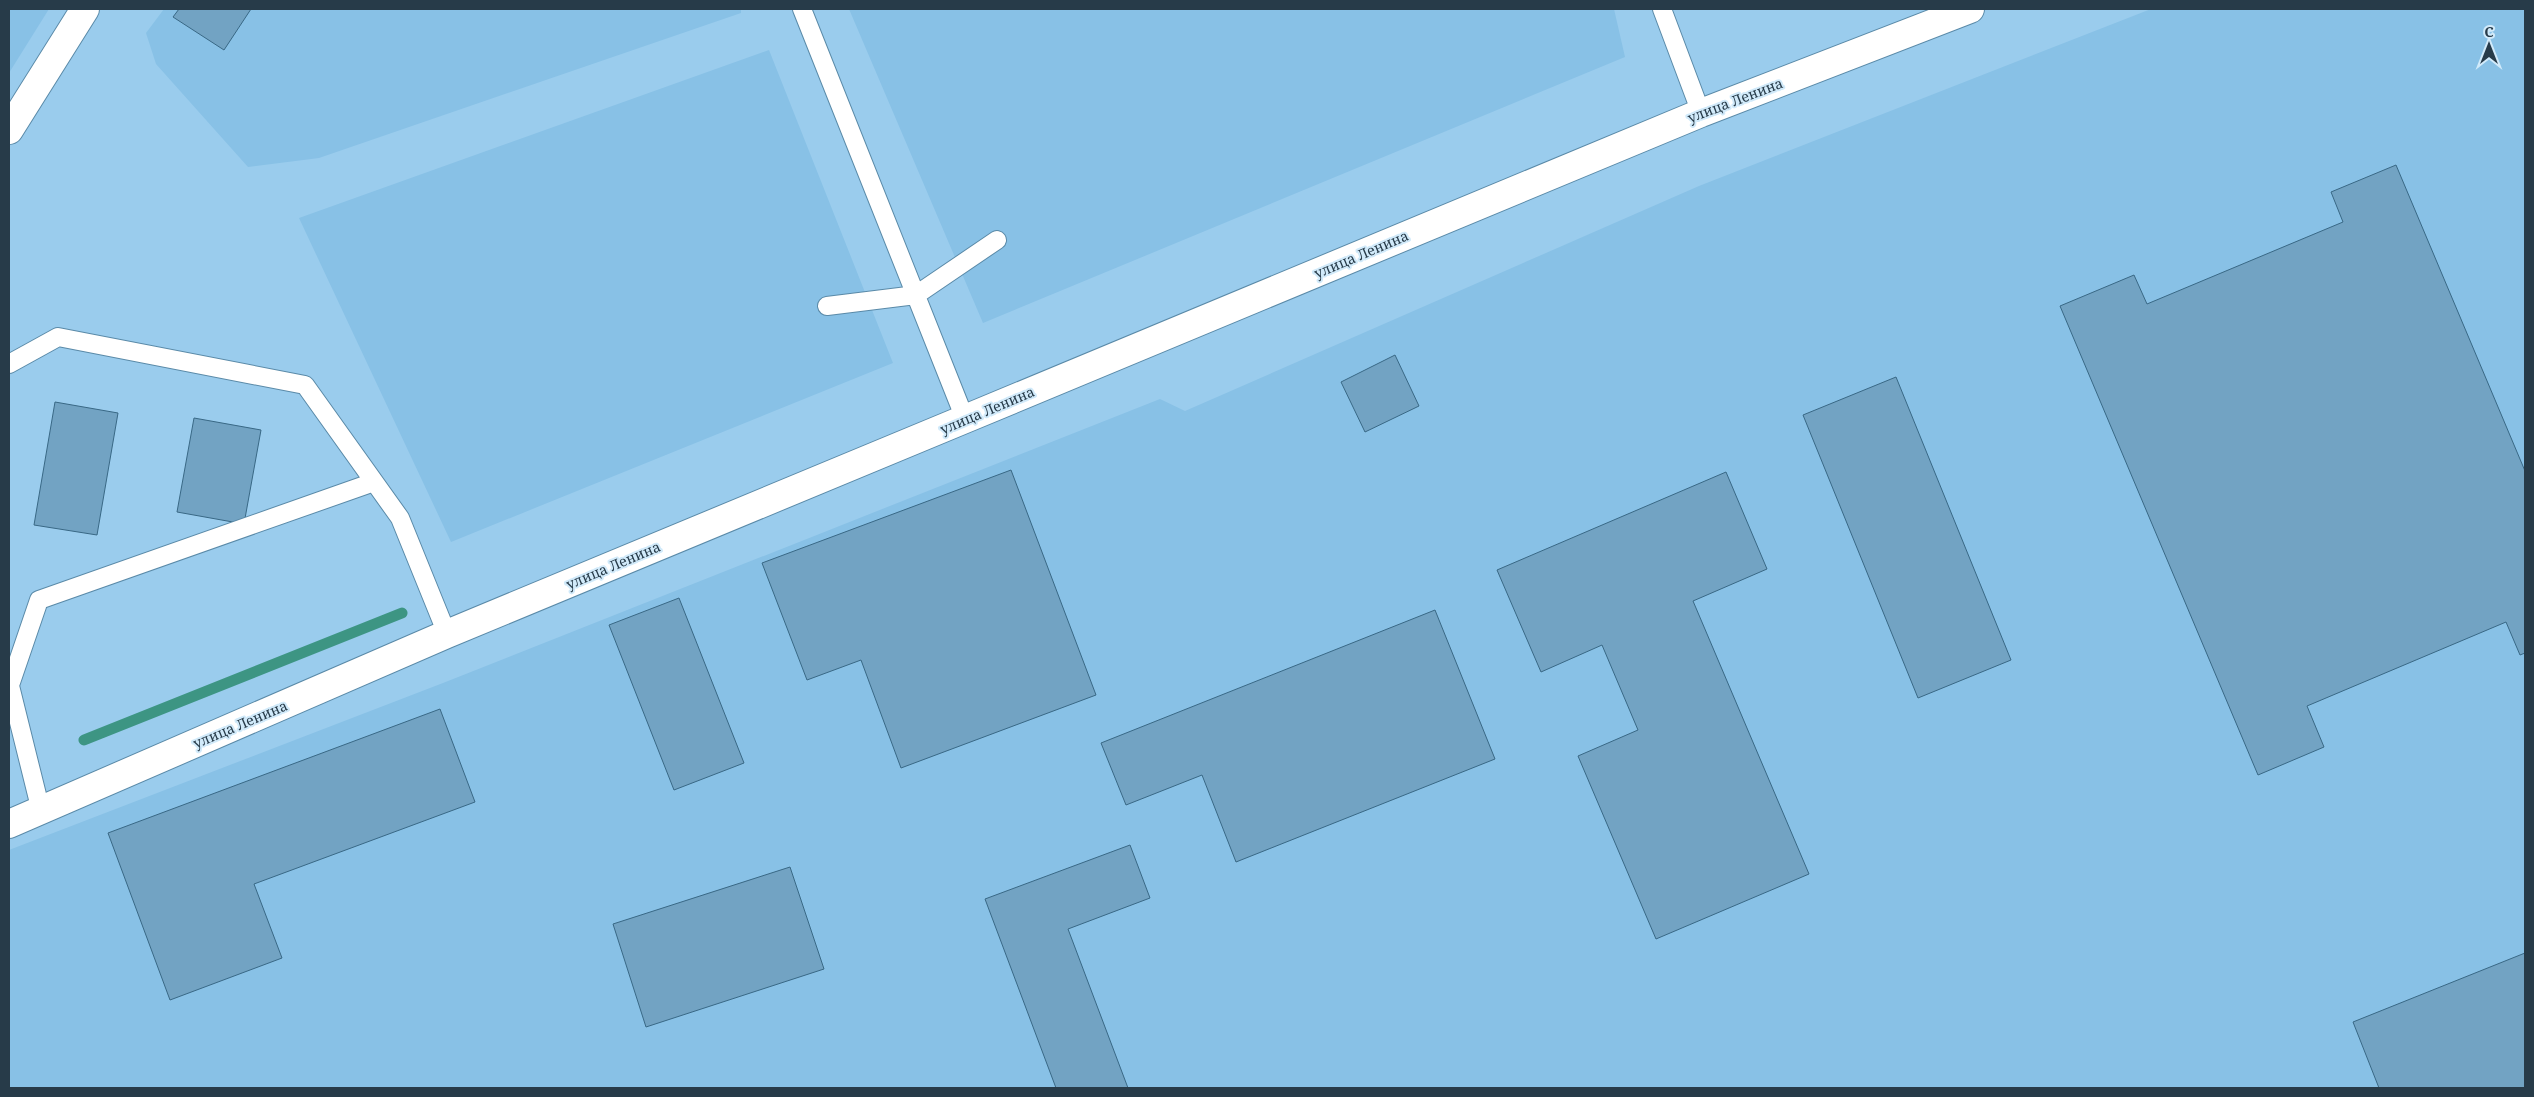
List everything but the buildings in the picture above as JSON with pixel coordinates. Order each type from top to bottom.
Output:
[{"type":"street","points":[[9,130],[85,9]]},
{"type":"street","name":"улица Ленина","points":[[9,824],[447,634],[1700,113],[1970,9]]},
{"type":"lane","points":[[802,9],[965,419]]},
{"type":"lane","points":[[1662,9],[1700,113]]},
{"type":"lane","points":[[827,306],[916,295],[998,240]]},
{"type":"lane","points":[[9,364],[58,337],[305,385],[400,518],[447,634]]},
{"type":"lane","points":[[41,811],[9,683],[39,600],[374,482]]},
{"type":"shaded area","points":[[9,9],[49,9],[9,73]]},
{"type":"shaded area","points":[[164,9],[741,9],[741,13],[319,158],[248,167],[156,64],[146,33]]},
{"type":"shaded area","points":[[849,9],[1614,9],[1625,57],[983,323]]},
{"type":"shaded area","points":[[2151,9],[2525,9],[2525,1088],[9,1088],[9,850],[443,683],[1160,399],[1185,411],[1699,186]]},
{"type":"shaded area","points":[[769,50],[893,363],[451,542],[299,218]]},
{"type":"waterway","points":[[84,740],[402,613]]}]
